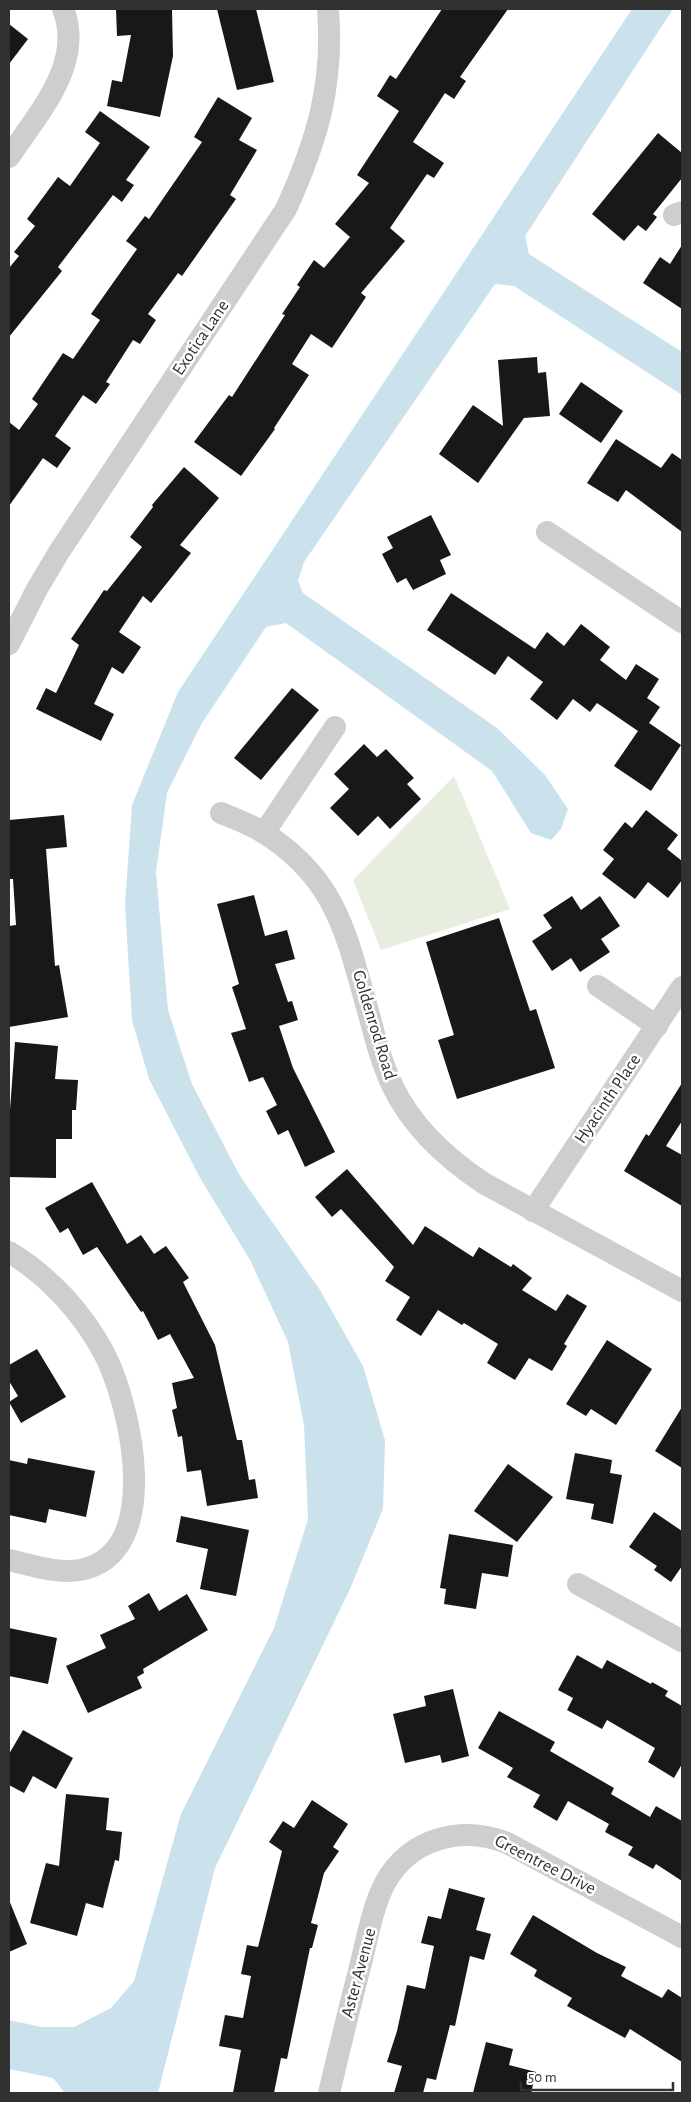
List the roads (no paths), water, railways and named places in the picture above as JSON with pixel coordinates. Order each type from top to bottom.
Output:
[{"type":"street","points":[[9,157],[62,74],[68,44],[68,28],[63,9]]},
{"type":"street","name":"Exotica Lane","points":[[9,644],[37,589],[59,552],[286,209],[306,167],[323,108],[329,62],[330,31],[328,9]]},
{"type":"street","points":[[548,532],[682,622]]},
{"type":"street","points":[[264,833],[335,727]]},
{"type":"street","name":"Goldenrod Road","points":[[221,813],[264,833],[294,855],[315,878],[332,902],[345,930],[380,1057],[393,1088],[411,1117],[432,1142],[457,1166],[485,1184],[682,1291]]},
{"type":"street","points":[[598,986],[657,1026]]},
{"type":"street","name":"Hyacinth Place","points":[[533,1211],[682,988]]},
{"type":"street","points":[[9,1252],[36,1272],[62,1296],[85,1323],[104,1353],[118,1386],[128,1420],[133,1455],[134,1490],[129,1523],[123,1537],[108,1556],[96,1564],[81,1570],[66,1572],[9,1560]]},
{"type":"street","points":[[578,1584],[682,1640]]},
{"type":"street","name":"Greentree Drive","points":[[404,1859],[430,1842],[445,1837],[461,1834],[492,1837],[507,1843],[682,1937]]},
{"type":"street","name":"Aster Avenue","points":[[329,2093],[346,2017],[379,1899],[385,1884],[404,1859]]},
{"type":"water","points":[[632,9],[673,9],[525,236],[529,254],[682,352],[682,395],[514,286],[495,284],[304,562],[298,581],[303,593],[497,728],[545,775],[568,809],[561,829],[551,840],[531,833],[492,771],[286,623],[266,627],[202,723],[167,793],[156,872],[168,1010],[192,1084],[240,1176],[320,1290],[363,1366],[385,1440],[383,1509],[350,1589],[215,1868],[158,2093],[65,2093],[53,2078],[9,2069],[9,2020],[42,2027],[74,2027],[111,2008],[134,1981],[181,1814],[274,1628],[308,1519],[304,1425],[288,1342],[250,1260],[200,1178],[149,1079],[132,1020],[125,905],[132,805],[178,692]]}]
